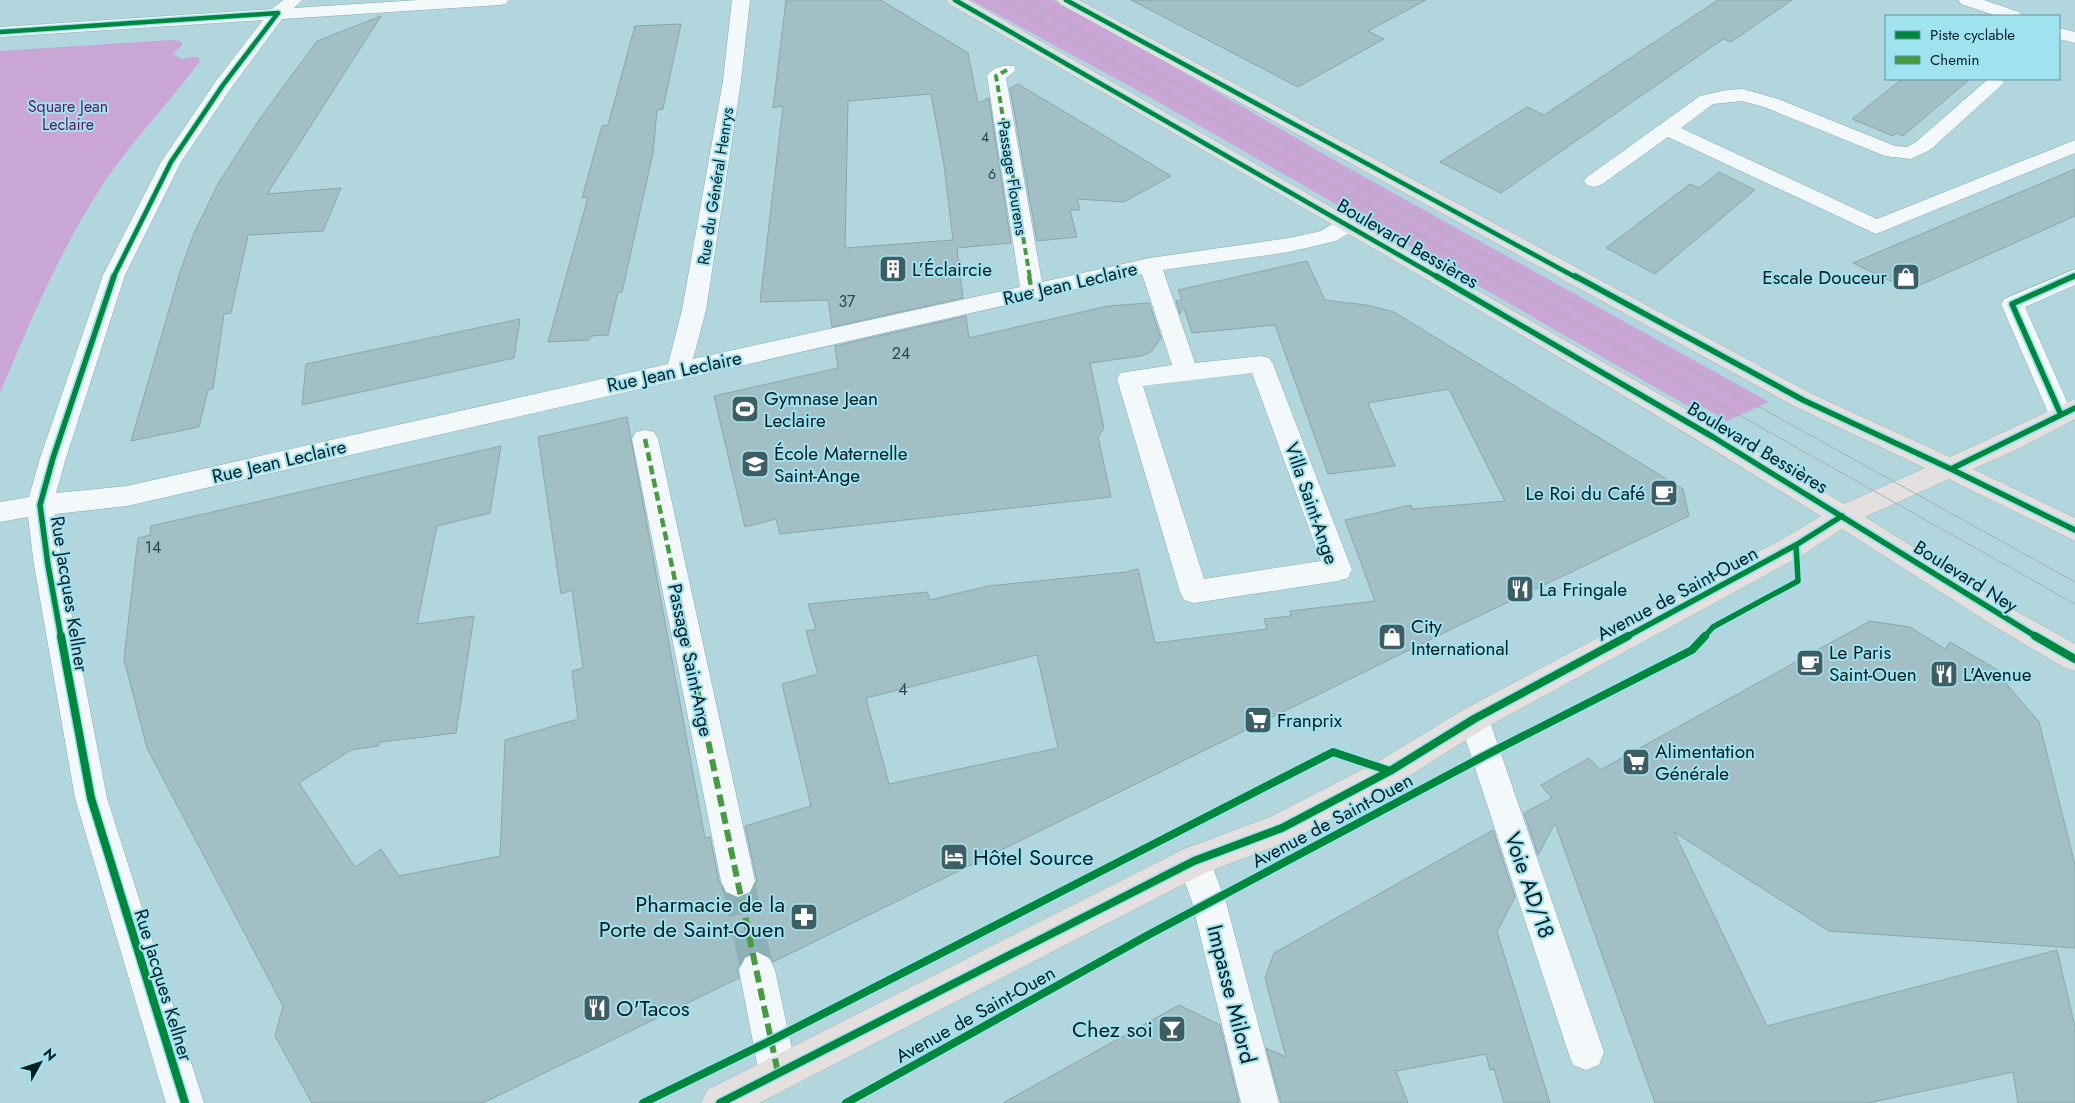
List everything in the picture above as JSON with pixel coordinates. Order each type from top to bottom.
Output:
[{"type":"main road","name":"Boulevard Bessières","points":[[955,0],[1683,419],[1842,516]]},
{"type":"main road","points":[[1072,1],[1794,395],[2075,530]]},
{"type":"main road","name":"Avenue de Saint-Ouen","points":[[720,1103],[1194,860],[1282,828],[1390,771],[1474,719],[1796,546],[1842,516],[1951,469],[2068,412]]},
{"type":"main road","name":"Boulevard Ney","points":[[1842,516],[2004,618],[2075,659]]},
{"type":"street","points":[[0,32],[144,15],[286,6],[500,0]]},
{"type":"street","name":"Rue du Général Henrys","points":[[678,371],[684,340],[694,310],[732,81],[741,0]]},
{"type":"street","points":[[1967,0],[2010,15]]},
{"type":"street","name":"Rue Jacques Kellner","points":[[185,1103],[90,798],[48,565],[40,505],[53,458],[114,274],[171,162],[223,85],[286,6]]},
{"type":"street","points":[[2060,33],[2075,38]]},
{"type":"street","name":"Passage Flourens","points":[[1007,70],[996,76],[1032,292]]},
{"type":"street","points":[[1594,180],[1707,100],[1743,95],[1771,103],[1892,152],[1911,153],[1923,146],[1995,84]]},
{"type":"street","points":[[1667,129],[1876,227],[2075,146]]},
{"type":"street","name":"Rue Jean Leclaire","points":[[0,512],[40,505],[127,496],[1150,265],[1289,245],[1328,236],[1346,225]]},
{"type":"street","points":[[1150,265],[1186,372]]},
{"type":"street","points":[[2068,412],[2012,304],[2075,276]]},
{"type":"street","name":"Villa Saint-Ange","points":[[1261,364],[1338,570],[1194,592],[1129,379],[1186,372],[1261,364]]},
{"type":"street","name":"Passage Saint-Ange","points":[[645,439],[738,880]]},
{"type":"street","name":"Voie AD/18","points":[[1474,719],[1586,1052]]},
{"type":"street","name":"Impasse Milord","points":[[1194,860],[1210,902],[1260,1103]]},
{"type":"street","points":[[757,970],[778,1073]]},
{"type":"green space","points":[[971,0],[1053,0],[1162,60],[1327,156],[1769,402],[1727,421],[1703,407],[1695,410],[1146,95]]},
{"type":"green space","name":"Square Jean Leclaire","points":[[180,41],[183,44],[173,54],[182,59],[199,58],[200,61],[128,150],[89,206],[48,284],[0,393],[0,51]]},
{"type":"building","points":[[786,0],[881,0],[968,53],[978,103],[989,98],[1011,243],[957,248],[963,298],[832,327],[828,300],[760,302],[783,106],[773,108]],"holes":[[[931,94],[944,165],[953,240],[845,248],[848,101]]]},
{"type":"building","points":[[1131,0],[1426,0],[1368,31],[1384,39],[1298,87]]},
{"type":"building","points":[[1718,0],[1792,0],[1731,42],[1723,39],[1501,193],[1440,162],[1527,107],[1544,115]]},
{"type":"building","points":[[381,16],[267,194],[341,188],[323,231],[248,235],[231,313],[224,314],[213,389],[208,390],[199,427],[131,441],[180,272],[194,233],[219,182],[259,120],[317,41]]},
{"type":"building","points":[[681,24],[663,109],[657,110],[653,153],[622,292],[618,292],[608,335],[591,336],[589,340],[548,342],[588,197],[582,198],[602,126],[608,125],[635,26]]},
{"type":"building","points":[[1901,80],[1969,80],[1903,136],[1896,133],[1893,136],[1852,119]]},
{"type":"building","points":[[1018,84],[1171,176],[1124,202],[1077,199],[1080,210],[1070,210],[1077,237],[1037,241],[1010,88]]},
{"type":"building","points":[[2075,169],[2075,216],[1909,290],[1853,263]]},
{"type":"building","points":[[1719,172],[1755,190],[1655,274],[1606,248],[1690,184],[1699,188]]},
{"type":"building","points":[[1307,261],[1325,300],[1366,305],[1394,312],[1683,489],[1689,516],[1460,625],[773,962],[770,956],[756,950],[743,957],[737,969],[739,978],[483,1103],[312,1103],[275,1036],[283,1006],[147,748],[124,659],[138,538],[150,535],[151,526],[501,446],[490,513],[437,526],[417,624],[474,616],[456,733],[381,742],[378,746],[351,750],[299,783],[355,867],[381,849],[399,876],[500,856],[505,740],[578,719],[572,671],[583,668],[572,590],[561,594],[538,437],[627,417],[705,838],[710,837],[719,881],[724,893],[739,899],[752,893],[757,881],[745,826],[811,806],[782,684],[818,674],[806,631],[816,629],[808,604],[927,592],[930,600],[988,586],[1126,572],[1138,569],[1155,643],[1267,629],[1264,619],[1291,616],[1290,611],[1375,601],[1345,520],[1411,505],[1412,509],[1505,501],[1449,389],[1368,403],[1395,466],[1328,474],[1275,325],[1192,333],[1184,308],[1180,314],[1176,301],[1182,300],[1178,290]],"holes":[[[1037,655],[1058,748],[889,784],[866,698]]]},
{"type":"building","points":[[1149,303],[1161,338],[1151,352],[1141,356],[1090,363],[1104,428],[1098,437],[1111,497],[780,534],[776,519],[745,527],[714,396],[838,368],[835,346],[966,316],[969,338],[1108,306]]},
{"type":"building","points":[[520,319],[514,358],[302,405],[306,364]]},
{"type":"building","points":[[1870,621],[1910,627],[1945,649],[1950,642],[2008,676],[2004,681],[2039,722],[2075,865],[2075,948],[1829,931],[1674,832],[1767,1026],[2057,950],[2075,1027],[2075,1103],[2018,1103],[2013,1072],[1868,1103],[1655,1103],[1555,823],[1538,855],[1524,813],[1552,798],[1541,785],[1589,758],[1600,770]]},
{"type":"building","points":[[1493,830],[1515,897],[1497,932],[1550,1103],[1504,1103],[1494,1069],[1490,1070],[1486,1054],[1396,1071],[1408,1103],[1281,1103],[1266,1048],[1286,1057],[1265,978],[1274,953]]},
{"type":"building","points":[[1179,1005],[1220,1025],[1239,1103],[1003,1103]]},
{"type":"tunnel","points":[[738,881],[757,970]]},
{"type":"tram line","points":[[1001,0],[2075,604]]},
{"type":"tram line","points":[[1025,0],[2075,582]]},
{"type":"marked path","points":[[1007,70],[996,76],[1032,292]]},
{"type":"marked path","points":[[645,439],[778,1073]]},
{"type":"cycle path","points":[[955,0],[1286,189],[1713,437],[2004,618],[2075,659]]},
{"type":"cycle path","points":[[1066,0],[1803,400],[1951,469],[2075,530]]},
{"type":"cycle path","points":[[0,32],[278,13]]},
{"type":"cycle path","points":[[185,1103],[91,798],[48,565],[40,505],[53,458],[114,275],[171,162],[223,85],[278,13]]},
{"type":"cycle path","points":[[2061,415],[2012,304],[2075,276]]},
{"type":"cycle path","points":[[1951,469],[2075,408]]},
{"type":"cycle path","points":[[720,1103],[1194,861],[1282,828],[1390,771],[1474,719],[1796,545],[1842,516]]},
{"type":"cycle path","points":[[846,1103],[1150,934],[1486,755],[1692,650],[1713,627],[1798,581],[1796,545]]},
{"type":"cycle path","points":[[643,1103],[772,1040],[1333,752],[1390,771]]},
{"type":"place","name":"L’Éclaircie","points":[[893,269]]},
{"type":"place","name":"Escale Douceur","points":[[1906,277]]},
{"type":"place","name":"Gymnase Jean Leclaire","points":[[745,409]]},
{"type":"place","name":"École Maternelle Saint-Ange","points":[[755,464]]},
{"type":"place","name":"Le Roi du Café","points":[[1664,493]]},
{"type":"place","name":"La Fringale","points":[[1520,589]]},
{"type":"place","name":"City International","points":[[1392,637]]},
{"type":"place","name":"Le Paris Saint-Ouen","points":[[1810,663]]},
{"type":"place","name":"L'Avenue","points":[[1944,674]]},
{"type":"place","name":"Franprix","points":[[1258,720]]},
{"type":"place","name":"Alimentation Générale","points":[[1636,762]]},
{"type":"place","name":"Hôtel Source","points":[[954,857]]},
{"type":"place","name":"Pharmacie de la Porte de Saint-Ouen","points":[[804,917]]},
{"type":"place","name":"O'Tacos","points":[[597,1008]]},
{"type":"place","name":"Chez soi","points":[[1172,1029]]}]
